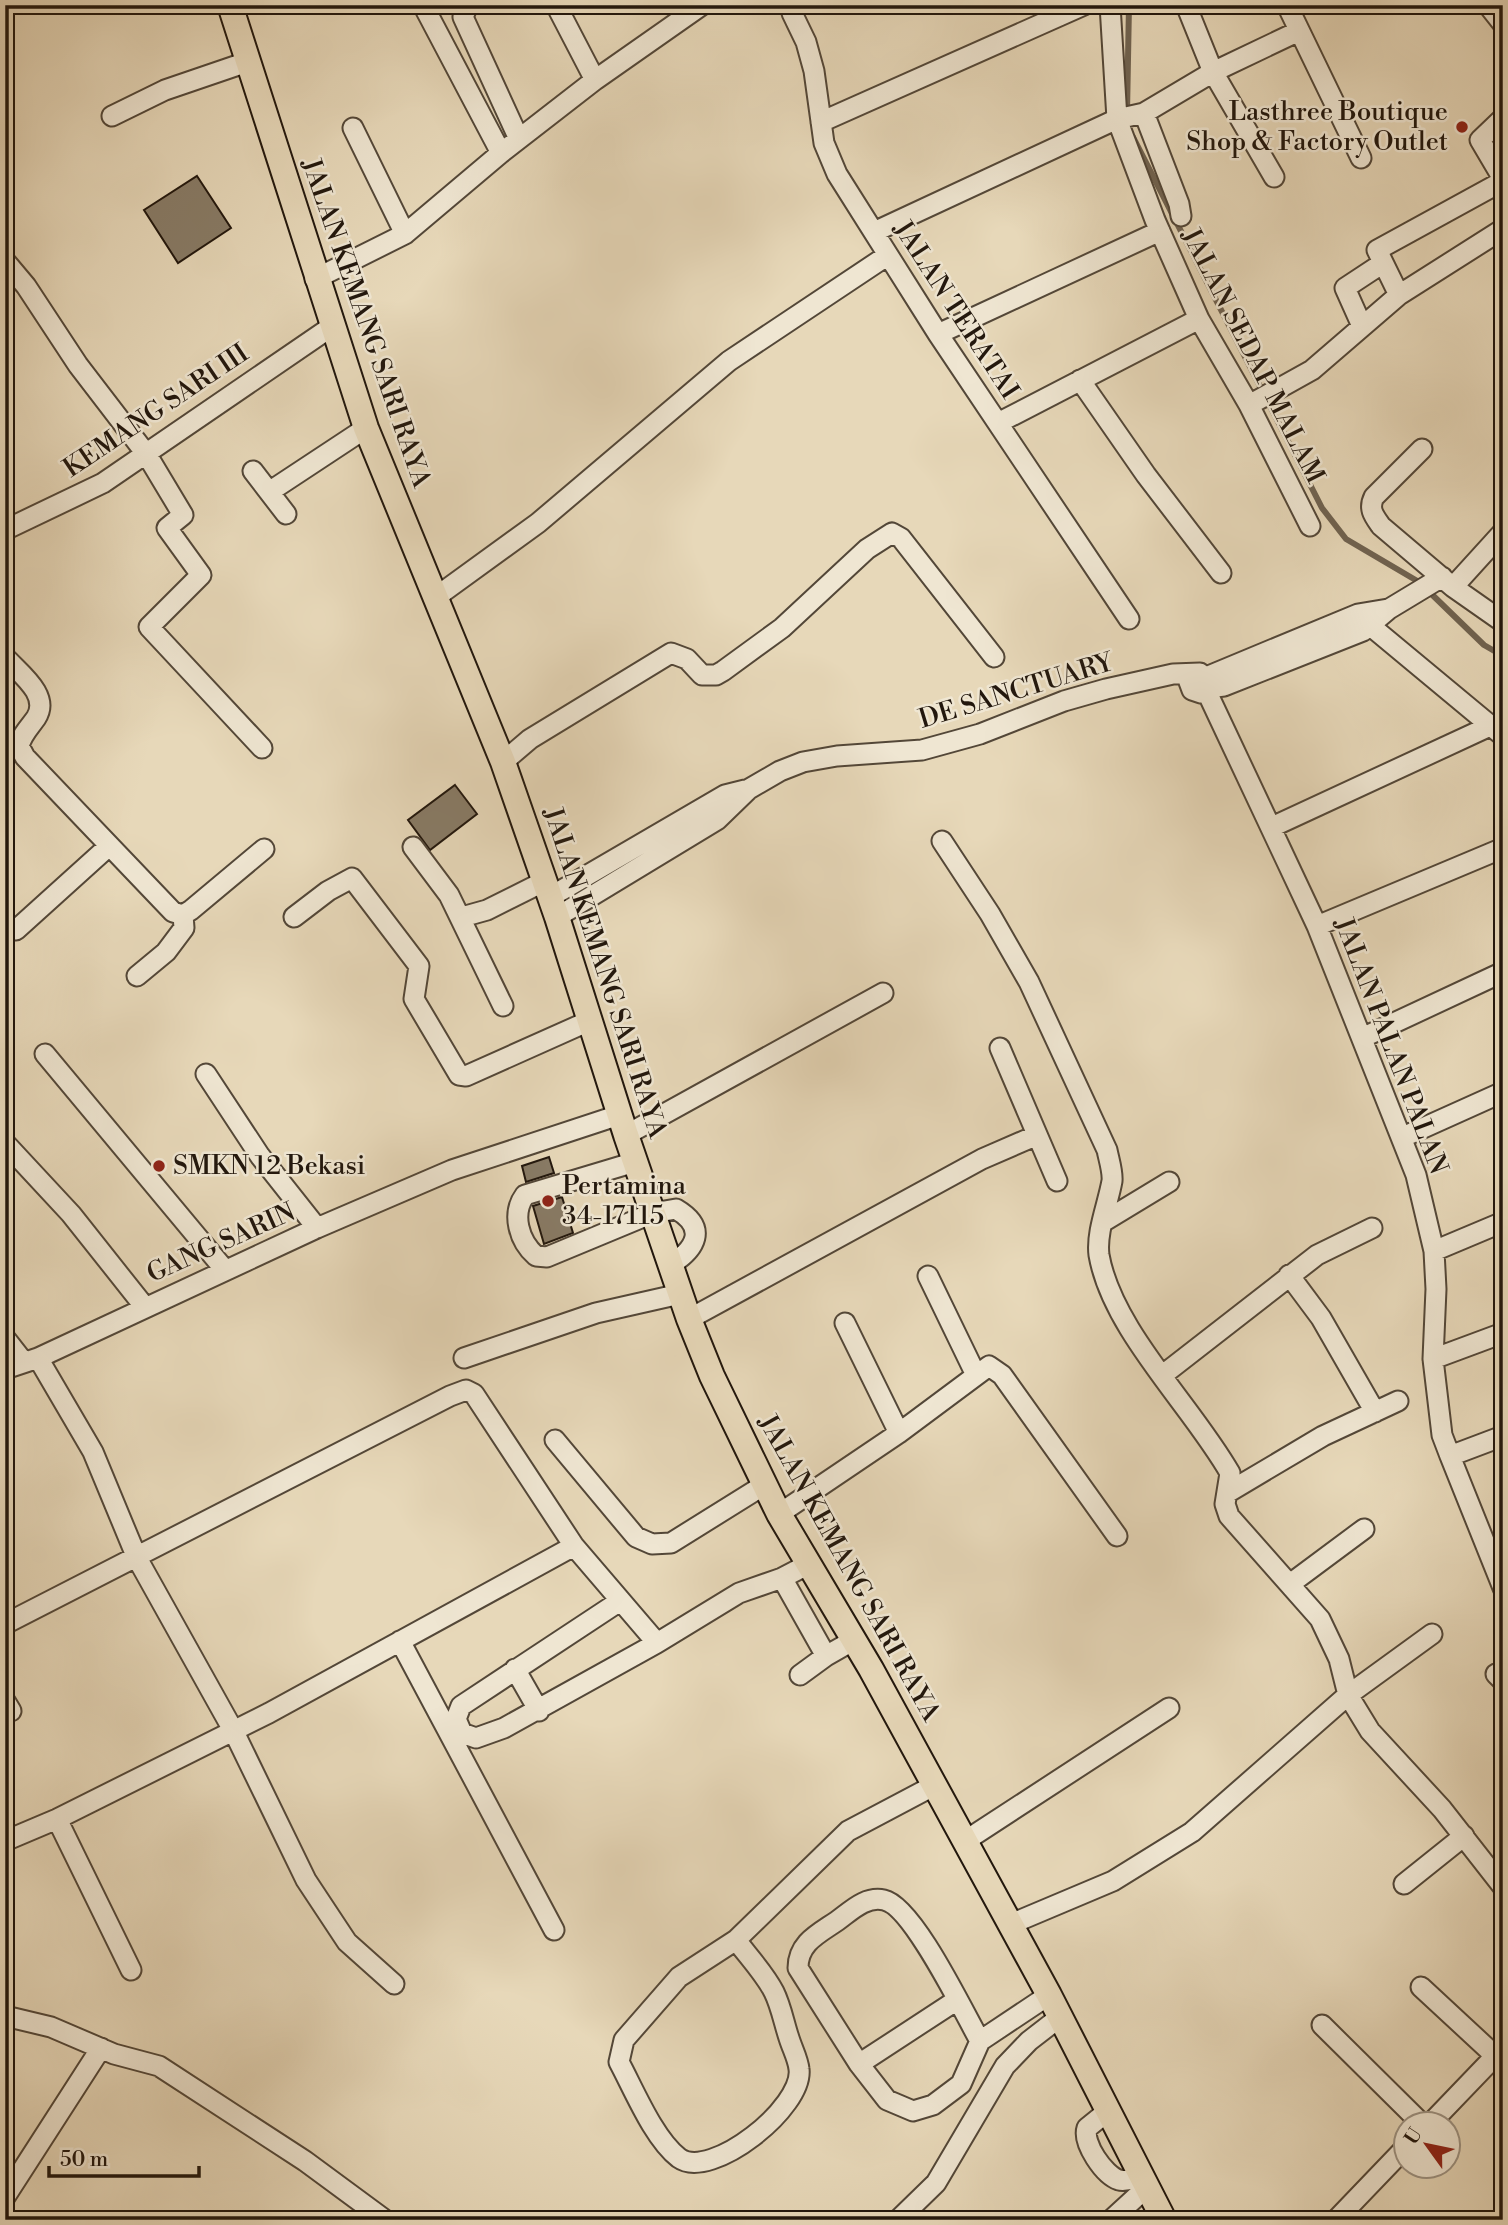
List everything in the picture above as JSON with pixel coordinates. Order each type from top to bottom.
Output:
[{"type":"main road","name":"JALAN KEMANG SARI RAYA","points":[[230,5],[315,279],[366,428],[503,762],[688,1319],[779,1514],[853,1640],[1011,1924],[1164,2220]]},
{"type":"street","points":[[423,5],[501,153]]},
{"type":"street","points":[[468,5],[463,17],[519,139]]},
{"type":"street","points":[[556,5],[595,80]]},
{"type":"street","points":[[821,122],[1084,5]]},
{"type":"street","name":"JALAN SEDAP MALAM","points":[[1110,5],[1131,117],[1160,231],[1199,319],[1259,399],[1310,526]]},
{"type":"street","points":[[1186,5],[1213,72],[1274,177]]},
{"type":"street","points":[[1287,5],[1361,158]]},
{"type":"street","points":[[1488,5],[1503,24]]},
{"type":"street","name":"JALAN TERATAI","points":[[793,7],[814,71],[824,143],[837,174],[938,334],[1129,618]]},
{"type":"street","points":[[315,279],[405,234],[501,153],[691,9]]},
{"type":"street","points":[[874,232],[1131,117],[1213,72],[1299,31]]},
{"type":"street","points":[[112,116],[164,90],[247,62]]},
{"type":"street","points":[[1131,117],[1179,204],[1181,216]]},
{"type":"street","points":[[1399,295],[1377,252],[1379,248],[1503,180],[1480,139],[1503,118]]},
{"type":"street","points":[[353,128],[405,234]]},
{"type":"street","points":[[1259,399],[1312,370],[1399,295],[1503,229]]},
{"type":"street","points":[[938,334],[1160,231]]},
{"type":"street","points":[[436,597],[538,523],[729,361],[888,255]]},
{"type":"street","points":[[1362,326],[1345,288],[1383,263]]},
{"type":"street","points":[[9,273],[147,455],[183,515],[167,528],[201,575],[149,627],[262,748]]},
{"type":"street","points":[[998,423],[1199,319]]},
{"type":"street","name":"KEMANG SARI III","points":[[5,530],[103,483],[331,327]]},
{"type":"street","points":[[1080,380],[1146,475],[1221,573]]},
{"type":"street","points":[[270,492],[366,428]]},
{"type":"street","points":[[1422,449],[1374,497],[1370,507],[1381,526],[1440,584],[1503,622]]},
{"type":"street","points":[[253,471],[286,514]]},
{"type":"street","points":[[1202,687],[1224,686],[1440,584],[1503,531]]},
{"type":"street","points":[[503,762],[530,739],[671,653],[687,659],[702,675],[716,675],[723,671],[782,628],[867,549],[892,533],[901,538],[995,657]]},
{"type":"street","points":[[1272,827],[1497,731],[1364,620]]},
{"type":"street","points":[[5,657],[37,693],[41,704],[38,715],[21,737],[19,747],[42,777],[173,912],[183,915]]},
{"type":"street","name":"DE SANCTUARY","points":[[462,917],[550,899],[718,820],[749,789],[780,771],[803,762],[837,756],[922,750],[980,734],[1064,701],[1173,674],[1202,687]]},
{"type":"street","name":"JALAN PALAN PALAN","points":[[1202,687],[1272,827],[1317,926],[1364,1037],[1416,1175],[1434,1251],[1436,1289],[1433,1359],[1442,1435],[1503,1588]]},
{"type":"street","points":[[942,841],[990,914],[1029,982],[1107,1150],[1112,1178],[1099,1252],[1107,1282],[1129,1326],[1230,1473],[1225,1504],[1236,1526],[1320,1619],[1339,1659],[1348,1695],[1370,1731],[1464,1836],[1503,1888]]},
{"type":"street","points":[[16,930],[109,846]]},
{"type":"street","points":[[414,847],[462,917],[503,1006]]},
{"type":"street","points":[[1317,926],[1503,848]]},
{"type":"street","points":[[183,915],[264,849]]},
{"type":"street","points":[[294,917],[328,891],[352,878],[419,966],[414,999],[459,1075],[466,1076],[589,1021]]},
{"type":"street","points":[[138,976],[166,952],[184,928],[183,915]]},
{"type":"street","points":[[1364,1037],[1503,972]]},
{"type":"street","name":"GANG SARIN","points":[[22,1363],[317,1228],[452,1170],[622,1125],[883,993]]},
{"type":"street","points":[[1000,1048],[1035,1136],[1057,1181]]},
{"type":"street","points":[[46,1054],[225,1270]]},
{"type":"street","points":[[206,1074],[260,1156],[317,1228]]},
{"type":"street","points":[[1403,1137],[1503,1091]]},
{"type":"street","points":[[688,1319],[982,1159],[1035,1136]]},
{"type":"street","points":[[5,1143],[71,1214],[144,1306]]},
{"type":"street","points":[[635,1162],[525,1195],[517,1213],[522,1237],[536,1255],[547,1257],[653,1213],[676,1209],[688,1216],[695,1227],[695,1240],[687,1254],[670,1265]]},
{"type":"street","points":[[1103,1223],[1168,1182]]},
{"type":"street","points":[[1434,1251],[1503,1222]]},
{"type":"street","points":[[1164,1374],[1317,1255],[1372,1228]]},
{"type":"street","points":[[1289,1275],[1321,1318],[1375,1412]]},
{"type":"street","points":[[928,1276],[975,1373]]},
{"type":"street","points":[[464,1358],[596,1313],[680,1294]]},
{"type":"street","points":[[845,1323],[899,1433]]},
{"type":"street","points":[[1433,1359],[1503,1333]]},
{"type":"street","points":[[5,1338],[93,1452],[137,1558],[233,1730],[306,1880],[347,1942],[394,1984]]},
{"type":"street","points":[[779,1514],[899,1433],[975,1373],[989,1366],[997,1368],[1117,1536]]},
{"type":"street","points":[[5,1624],[466,1390],[474,1394],[574,1546],[657,1643]]},
{"type":"street","points":[[1227,1493],[1323,1436],[1398,1401]]},
{"type":"street","points":[[1450,1456],[1503,1436]]},
{"type":"street","points":[[555,1440],[636,1537],[652,1544],[671,1543],[764,1485]]},
{"type":"street","points":[[1290,1584],[1364,1529]]},
{"type":"street","points":[[5,1841],[57,1819],[233,1730],[545,1565],[574,1546]]},
{"type":"street","points":[[620,1601],[461,1706],[456,1713],[458,1726],[467,1738],[476,1738],[539,1711],[731,1597],[749,1588],[782,1578],[807,1565]]},
{"type":"street","points":[[782,1578],[826,1656]]},
{"type":"street","points":[[1011,1924],[1113,1881],[1192,1832],[1348,1695],[1432,1634]]},
{"type":"street","points":[[800,1675],[853,1640]]},
{"type":"street","points":[[400,1641],[554,1930]]},
{"type":"street","points":[[515,1669],[539,1711]]},
{"type":"street","points":[[965,1841],[1169,1708]]},
{"type":"street","points":[[736,1940],[774,1992],[799,2070],[796,2088],[789,2102],[766,2128],[712,2159],[694,2163],[680,2159],[664,2142],[619,2062],[624,2040],[679,1977],[736,1940],[848,1832],[933,1786]]},
{"type":"street","points":[[57,1819],[131,1970]]},
{"type":"street","points":[[1404,1884],[1464,1836]]},
{"type":"street","points":[[980,2041],[923,1940],[903,1912],[883,1900],[864,1901],[805,1944],[798,1956],[798,1968],[859,2064],[887,2100],[913,2111],[933,2105],[961,2084],[980,2041],[1055,2006]]},
{"type":"street","points":[[1421,1987],[1500,2056],[1444,2110]]},
{"type":"street","points":[[859,2064],[957,2000]]},
{"type":"street","points":[[898,2220],[936,2183],[1005,2066],[1029,2041],[1055,2006]]},
{"type":"street","points":[[5,2016],[51,2026],[101,2048],[159,2066],[305,2161],[385,2220]]},
{"type":"street","points":[[1322,2025],[1409,2110]]},
{"type":"street","points":[[5,2197],[101,2048]]},
{"type":"street","points":[[1108,2111],[1087,2128],[1087,2143],[1112,2177],[1144,2182]]},
{"type":"street","points":[[1336,2220],[1392,2162]]},
{"type":"street","points":[[1111,2220],[1144,2182]]},
{"type":"building","points":[[197,176],[231,228],[178,263],[144,210]]},
{"type":"building","points":[[455,785],[477,814],[430,850],[408,820]]},
{"type":"building","points":[[549,1157],[554,1173],[526,1182],[522,1166]]},
{"type":"building","points":[[562,1197],[573,1233],[544,1244],[533,1206]]},
{"type":"waterway","points":[[1127,113],[1129,5]]},
{"type":"waterway","points":[[1133,137],[1322,508],[1346,539],[1419,582],[1484,645],[1503,656]]},
{"type":"place","name":"Lasthree Boutique Shop & Factory Outlet","points":[[1462,127]]},
{"type":"place","name":"SMKN 12 Bekasi","points":[[159,1166]]},
{"type":"place","name":"Pertamina 34-17115","points":[[548,1201]]}]
